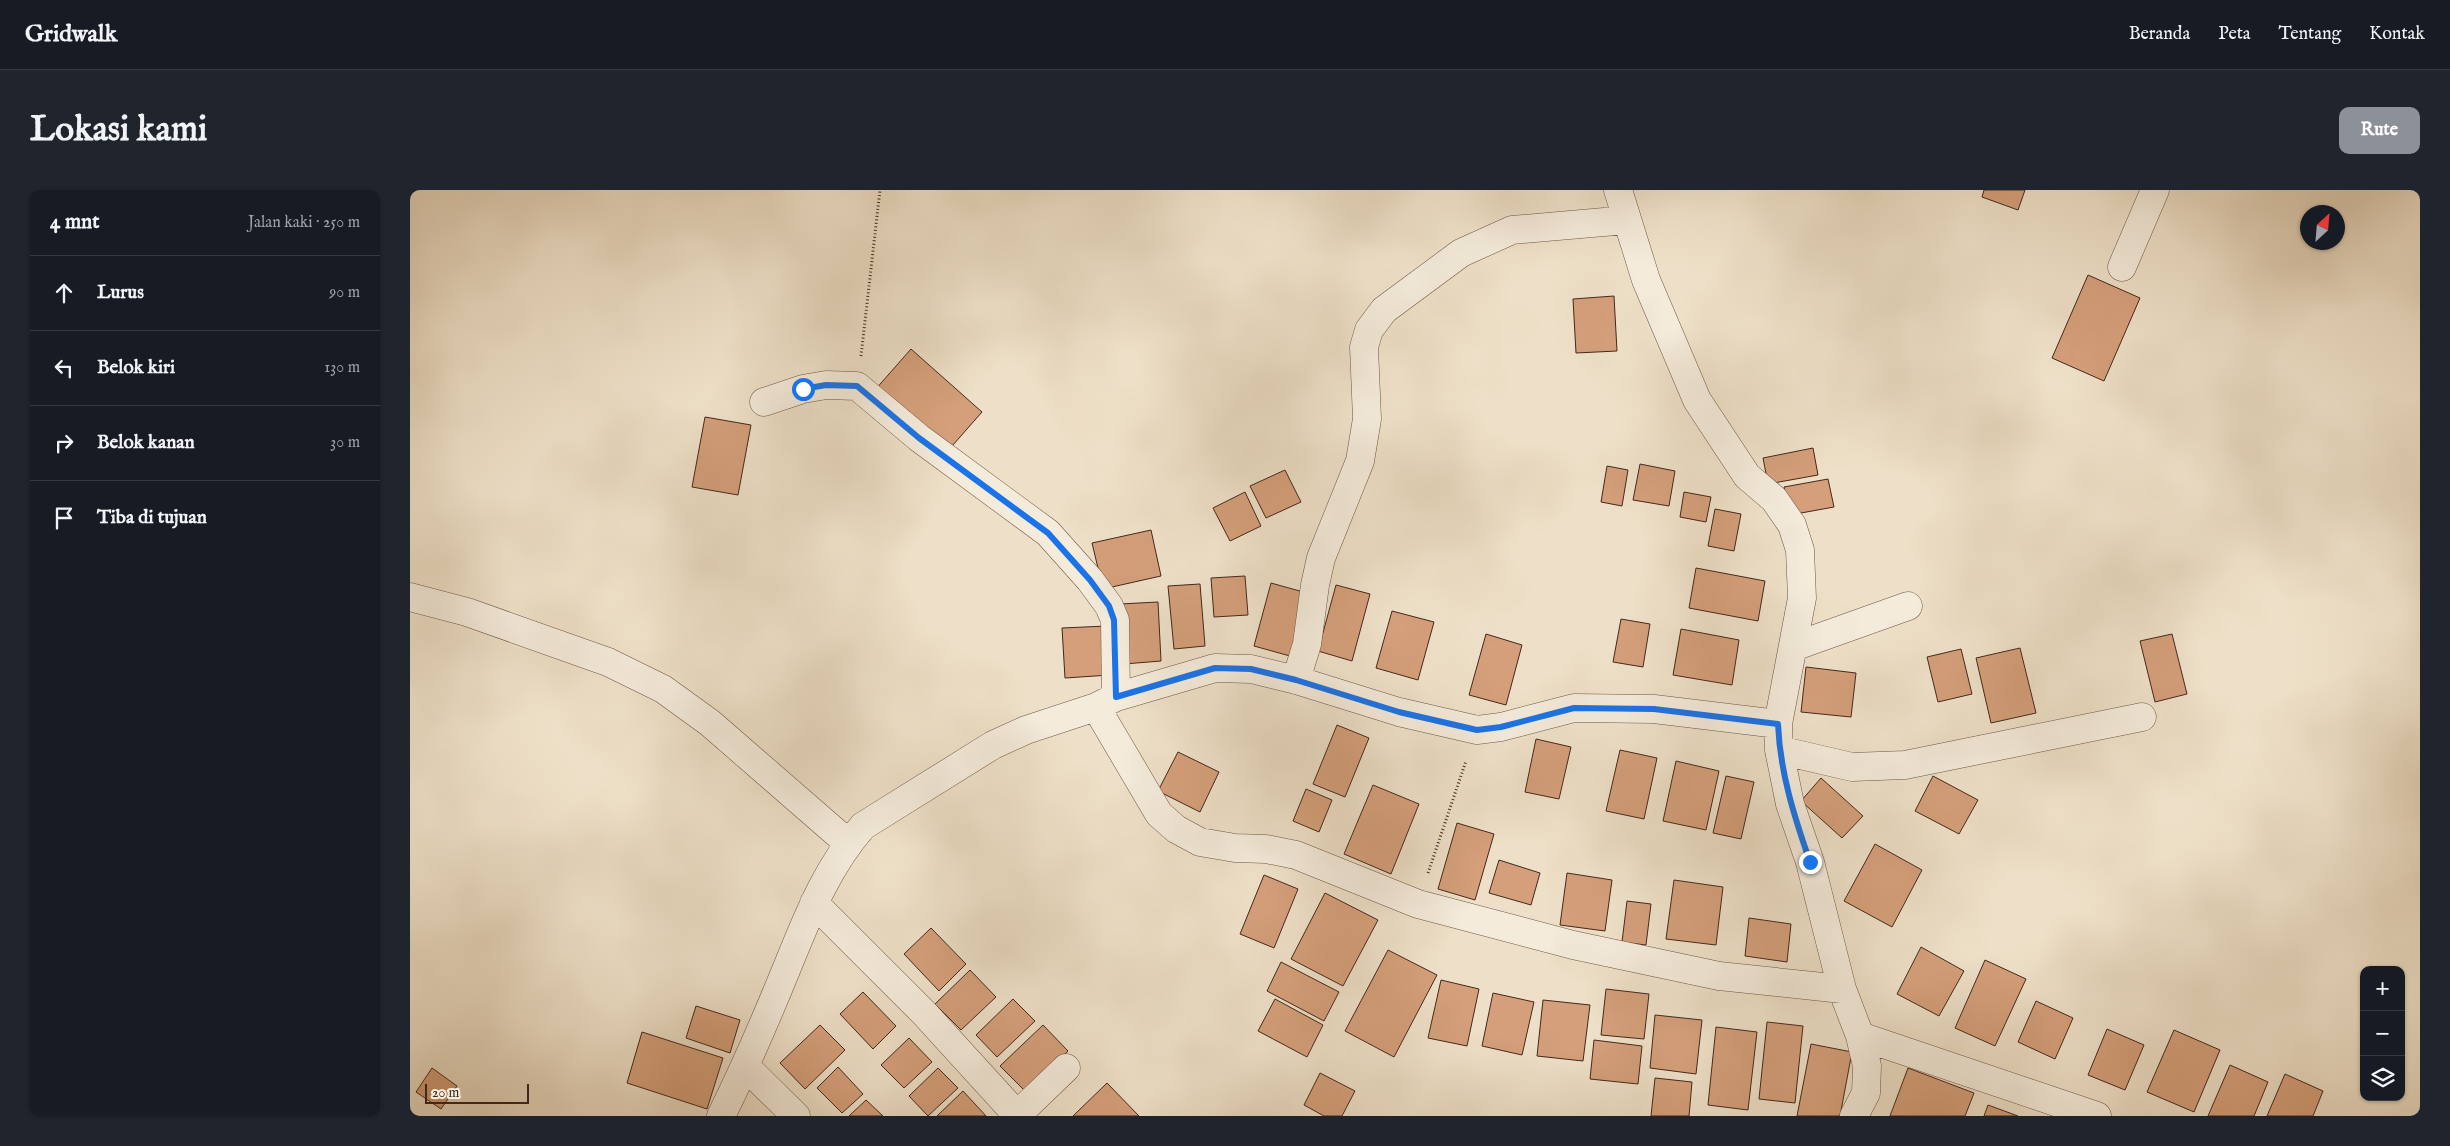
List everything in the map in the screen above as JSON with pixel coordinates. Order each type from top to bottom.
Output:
[{"type":"street","points":[[1618,190],[1646,280],[1697,400],[1747,476],[1774,499],[1792,525],[1800,550],[1802,598],[1778,724],[1779,750],[1790,804],[1810,862],[1842,989],[1860,1036],[1867,1066],[1866,1093],[1854,1116]]},
{"type":"street","points":[[2122,267],[2155,190]]},
{"type":"street","points":[[1296,680],[1307,644],[1314,585],[1321,558],[1360,461],[1367,419],[1364,347],[1369,330],[1384,310],[1461,253],[1512,230],[1627,220]]},
{"type":"street","points":[[764,402],[803,389],[826,385],[857,386],[919,438],[1048,533],[1104,598],[1114,620],[1106,702],[1145,794],[1159,814],[1176,830],[1200,842],[1296,855],[1418,904],[1573,945],[1719,976],[1842,989]]},
{"type":"street","points":[[410,597],[467,612],[608,662],[663,689],[710,723],[848,843]]},
{"type":"street","points":[[1793,647],[1908,606]]},
{"type":"street","points":[[721,1116],[746,1067],[814,903],[848,843],[863,826],[993,745],[1026,730],[1106,702],[1215,668],[1251,669],[1296,680],[1399,712],[1477,730],[1501,727],[1574,708],[1654,709],[1778,724]]},
{"type":"street","points":[[1779,750],[1852,767],[1905,765],[2142,717]]},
{"type":"street","points":[[814,903],[925,1014],[1016,1115],[1066,1068]]},
{"type":"street","points":[[1860,1036],[2097,1116]]},
{"type":"street","points":[[746,1067],[796,1116]]},
{"type":"path","points":[[857,386],[880,190]]},
{"type":"path","points":[[1418,904],[1477,730]]},
{"type":"building","points":[[1984,190],[2025,190],[2018,210],[1982,197]]},
{"type":"building","points":[[2088,275],[2140,298],[2104,381],[2052,358]]},
{"type":"building","points":[[1614,296],[1617,351],[1576,353],[1573,299]]},
{"type":"building","points":[[911,349],[982,412],[945,454],[874,391]]},
{"type":"building","points":[[705,417],[751,425],[738,495],[692,487]]},
{"type":"building","points":[[1813,448],[1818,475],[1768,484],[1763,458]]},
{"type":"building","points":[[1640,464],[1675,471],[1669,506],[1633,500]]},
{"type":"building","points":[[1607,466],[1628,470],[1622,506],[1601,502]]},
{"type":"building","points":[[1285,470],[1301,502],[1266,518],[1250,486]]},
{"type":"building","points":[[1828,479],[1834,507],[1790,515],[1784,487]]},
{"type":"building","points":[[1245,492],[1261,526],[1230,541],[1213,508]]},
{"type":"building","points":[[1684,492],[1711,497],[1706,522],[1680,517]]},
{"type":"building","points":[[1715,509],[1741,514],[1734,551],[1708,546]]},
{"type":"building","points":[[1151,530],[1161,576],[1103,589],[1092,543]]},
{"type":"building","points":[[1696,568],[1765,581],[1758,621],[1689,608]]},
{"type":"building","points":[[1245,576],[1248,615],[1214,617],[1211,578]]},
{"type":"building","points":[[1271,583],[1307,593],[1290,656],[1254,646]]},
{"type":"building","points":[[1200,584],[1205,646],[1174,649],[1168,586]]},
{"type":"building","points":[[1336,585],[1370,594],[1352,661],[1318,651]]},
{"type":"building","points":[[1158,602],[1161,661],[1124,664],[1120,604]]},
{"type":"building","points":[[1392,611],[1434,622],[1418,680],[1376,668]]},
{"type":"building","points":[[1621,619],[1650,624],[1643,667],[1613,662]]},
{"type":"building","points":[[1107,626],[1110,675],[1065,678],[1062,628]]},
{"type":"building","points":[[1681,629],[1739,640],[1732,685],[1673,675]]},
{"type":"building","points":[[1486,634],[1522,645],[1506,705],[1469,695]]},
{"type":"building","points":[[2172,634],[2187,694],[2155,702],[2140,641]]},
{"type":"building","points":[[2020,648],[2036,713],[1991,723],[1976,658]]},
{"type":"building","points":[[1961,649],[1972,694],[1938,702],[1927,657]]},
{"type":"building","points":[[1806,667],[1856,673],[1851,717],[1801,712]]},
{"type":"building","points":[[1337,725],[1369,738],[1345,797],[1313,784]]},
{"type":"building","points":[[1536,739],[1571,747],[1559,799],[1525,792]]},
{"type":"building","points":[[1620,750],[1657,758],[1644,819],[1606,811]]},
{"type":"building","points":[[1178,752],[1219,772],[1200,812],[1158,791]]},
{"type":"building","points":[[1676,761],[1719,771],[1706,830],[1663,821]]},
{"type":"building","points":[[1726,776],[1754,782],[1741,839],[1713,833]]},
{"type":"building","points":[[1933,776],[1978,800],[1959,834],[1915,811]]},
{"type":"building","points":[[1821,778],[1863,816],[1842,838],[1801,801]]},
{"type":"building","points":[[1373,785],[1419,804],[1391,874],[1344,854]]},
{"type":"building","points":[[1306,789],[1332,800],[1319,832],[1293,821]]},
{"type":"building","points":[[1457,823],[1494,834],[1475,900],[1438,889]]},
{"type":"building","points":[[1875,844],[1922,870],[1892,927],[1844,901]]},
{"type":"building","points":[[1499,860],[1540,873],[1531,905],[1489,893]]},
{"type":"building","points":[[1567,873],[1612,880],[1605,931],[1560,925]]},
{"type":"building","points":[[1264,875],[1298,889],[1274,948],[1240,934]]},
{"type":"building","points":[[1674,880],[1723,887],[1716,945],[1666,939]]},
{"type":"building","points":[[1325,893],[1378,920],[1343,986],[1291,959]]},
{"type":"building","points":[[1627,901],[1651,904],[1646,945],[1622,942]]},
{"type":"building","points":[[1749,918],[1791,924],[1787,962],[1745,956]]},
{"type":"building","points":[[931,928],[966,964],[939,991],[904,954]]},
{"type":"building","points":[[1921,947],[1964,971],[1939,1016],[1897,994]]},
{"type":"building","points":[[1388,950],[1437,975],[1394,1057],[1345,1031]]},
{"type":"building","points":[[1985,960],[2026,979],[1995,1046],[1955,1028]]},
{"type":"building","points":[[1281,962],[1339,992],[1324,1021],[1267,991]]},
{"type":"building","points":[[970,970],[996,997],[961,1030],[935,1004]]},
{"type":"building","points":[[1441,980],[1479,989],[1467,1046],[1428,1038]]},
{"type":"building","points":[[1606,989],[1649,994],[1644,1039],[1601,1035]]},
{"type":"building","points":[[863,992],[896,1026],[873,1049],[840,1014]]},
{"type":"building","points":[[1493,993],[1534,1002],[1522,1055],[1482,1046]]},
{"type":"building","points":[[1013,999],[1035,1021],[997,1057],[976,1035]]},
{"type":"building","points":[[1275,999],[1323,1025],[1307,1057],[1258,1031]]},
{"type":"building","points":[[1543,1000],[1590,1005],[1583,1061],[1537,1056]]},
{"type":"building","points":[[2036,1001],[2073,1018],[2055,1059],[2018,1042]]},
{"type":"building","points":[[696,1006],[740,1020],[730,1053],[686,1038]]},
{"type":"building","points":[[1655,1015],[1702,1020],[1696,1074],[1650,1068]]},
{"type":"building","points":[[1767,1022],[1803,1026],[1795,1103],[1759,1099]]},
{"type":"building","points":[[820,1025],[845,1050],[805,1089],[780,1063]]},
{"type":"building","points":[[1043,1025],[1068,1051],[1026,1092],[1000,1066]]},
{"type":"building","points":[[1716,1027],[1757,1032],[1748,1110],[1708,1105]]},
{"type":"building","points":[[2107,1029],[2144,1045],[2125,1090],[2088,1075]]},
{"type":"building","points":[[2174,1030],[2220,1050],[2194,1112],[2147,1092]]},
{"type":"building","points":[[642,1032],[723,1058],[707,1109],[627,1083]]},
{"type":"building","points":[[909,1038],[932,1062],[904,1088],[881,1065]]},
{"type":"building","points":[[1594,1040],[1642,1046],[1638,1084],[1590,1079]]},
{"type":"building","points":[[1811,1044],[1852,1052],[1840,1116],[1797,1116]]},
{"type":"building","points":[[2230,1065],[2268,1082],[2254,1116],[2208,1116]]},
{"type":"building","points":[[838,1067],[863,1094],[842,1113],[817,1088]]},
{"type":"building","points":[[432,1068],[457,1086],[441,1109],[416,1092]]},
{"type":"building","points":[[938,1068],[958,1088],[928,1116],[909,1096]]},
{"type":"building","points":[[1908,1068],[1974,1093],[1965,1116],[1890,1116]]},
{"type":"building","points":[[1320,1073],[1355,1091],[1342,1116],[1324,1116],[1304,1105]]},
{"type":"building","points":[[2285,1074],[2323,1091],[2313,1116],[2267,1116]]},
{"type":"building","points":[[1655,1078],[1692,1082],[1689,1116],[1651,1116]]},
{"type":"building","points":[[1107,1083],[1139,1116],[1073,1116]]},
{"type":"building","points":[[963,1091],[986,1116],[937,1116]]},
{"type":"building","points":[[866,1100],[883,1116],[849,1116]]},
{"type":"building","points":[[1988,1105],[2018,1116],[1984,1116]]},
{"type":"route","points":[[803,389],[826,385],[857,386],[919,438],[1048,533],[1090,580],[1109,606],[1114,620],[1116,697],[1215,668],[1251,669],[1296,680],[1399,712],[1477,730],[1501,727],[1574,708],[1654,709],[1778,724],[1779,750],[1790,804],[1810,862]]}]
